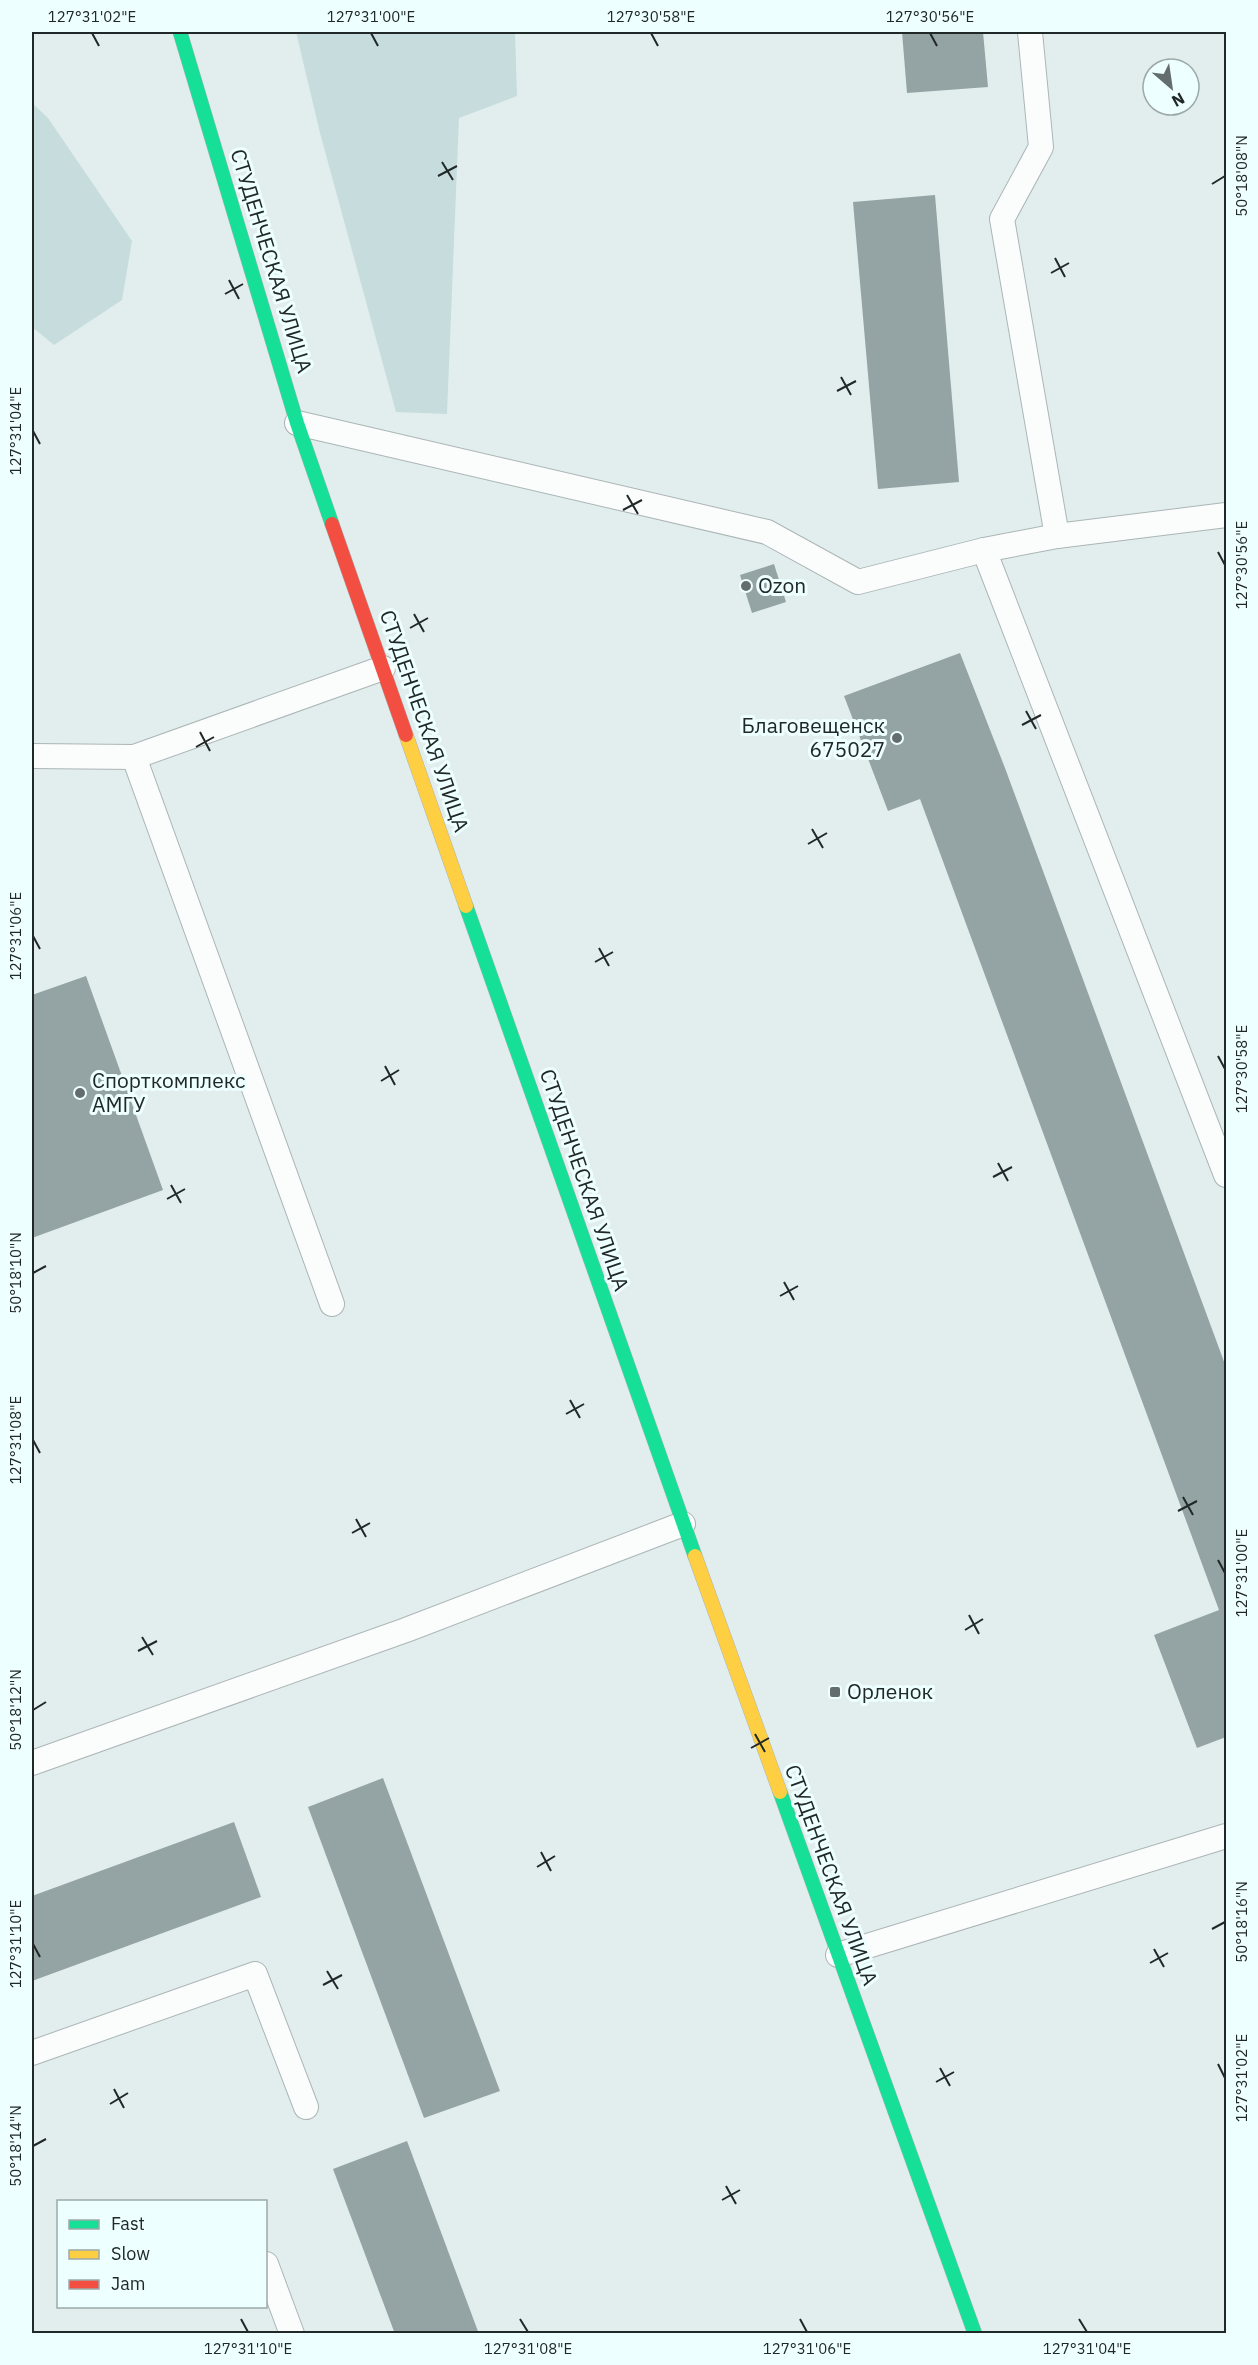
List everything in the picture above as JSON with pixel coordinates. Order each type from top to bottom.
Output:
[{"type":"street","name":"СТУДЕНЧЕСКАЯ УЛИЦА","points":[[180,32],[297,423],[683,1524],[975,2334]]},
{"type":"lane","points":[[1030,32],[1041,147],[1002,219],[1057,536]]},
{"type":"lane","points":[[297,423],[767,532],[858,582],[984,550],[1057,536],[1227,515]]},
{"type":"lane","points":[[984,550],[1227,1175]]},
{"type":"lane","points":[[32,756],[134,757],[383,668]]},
{"type":"lane","points":[[134,757],[332,1304]]},
{"type":"lane","points":[[32,1762],[406,1630],[683,1524]]},
{"type":"lane","points":[[837,1955],[1227,1836]]},
{"type":"lane","points":[[32,2053],[255,1974],[306,2107]]},
{"type":"lane","points":[[267,2267],[292,2334]]},
{"type":"shaded area","points":[[296,32],[515,32],[517,96],[459,118],[447,414],[396,412],[320,133]]},
{"type":"shaded area","points":[[32,103],[48,118],[132,241],[122,300],[54,345],[32,327]]},
{"type":"building","points":[[902,32],[983,32],[988,87],[907,93]]},
{"type":"building","points":[[935,195],[959,482],[878,489],[853,202]]},
{"type":"building","points":[[774,564],[786,602],[752,613],[740,575]]},
{"type":"building","points":[[960,653],[1005,768],[1226,1367],[1226,1737],[1197,1748],[1154,1635],[1219,1610],[920,799],[888,811],[844,696]]},
{"type":"building","name":"Спорткомплекс АМГУ","points":[[86,976],[163,1190],[32,1238],[32,995]]},
{"type":"building","points":[[383,1778],[500,2091],[424,2118],[308,1807]]},
{"type":"building","points":[[234,1822],[261,1897],[32,1981],[32,1896]]},
{"type":"building","points":[[407,2141],[479,2334],[395,2334],[333,2169]]},
{"type":"traffic: fast","points":[[180,32],[297,423],[332,524]]},
{"type":"traffic: fast","points":[[466,906],[695,1556]]},
{"type":"traffic: fast","points":[[780,1792],[975,2334]]},
{"type":"traffic: slow","points":[[406,735],[466,906]]},
{"type":"traffic: slow","points":[[695,1556],[780,1792]]},
{"type":"traffic: jam","points":[[332,524],[406,735]]},
{"type":"place","name":"Ozon","points":[[746,586]]},
{"type":"place","name":"Благовещенск 675027","points":[[897,738]]},
{"type":"place","name":"Спорткомплекс АМГУ","points":[[80,1093]]},
{"type":"place","name":"Орленок","points":[[835,1692]]}]
